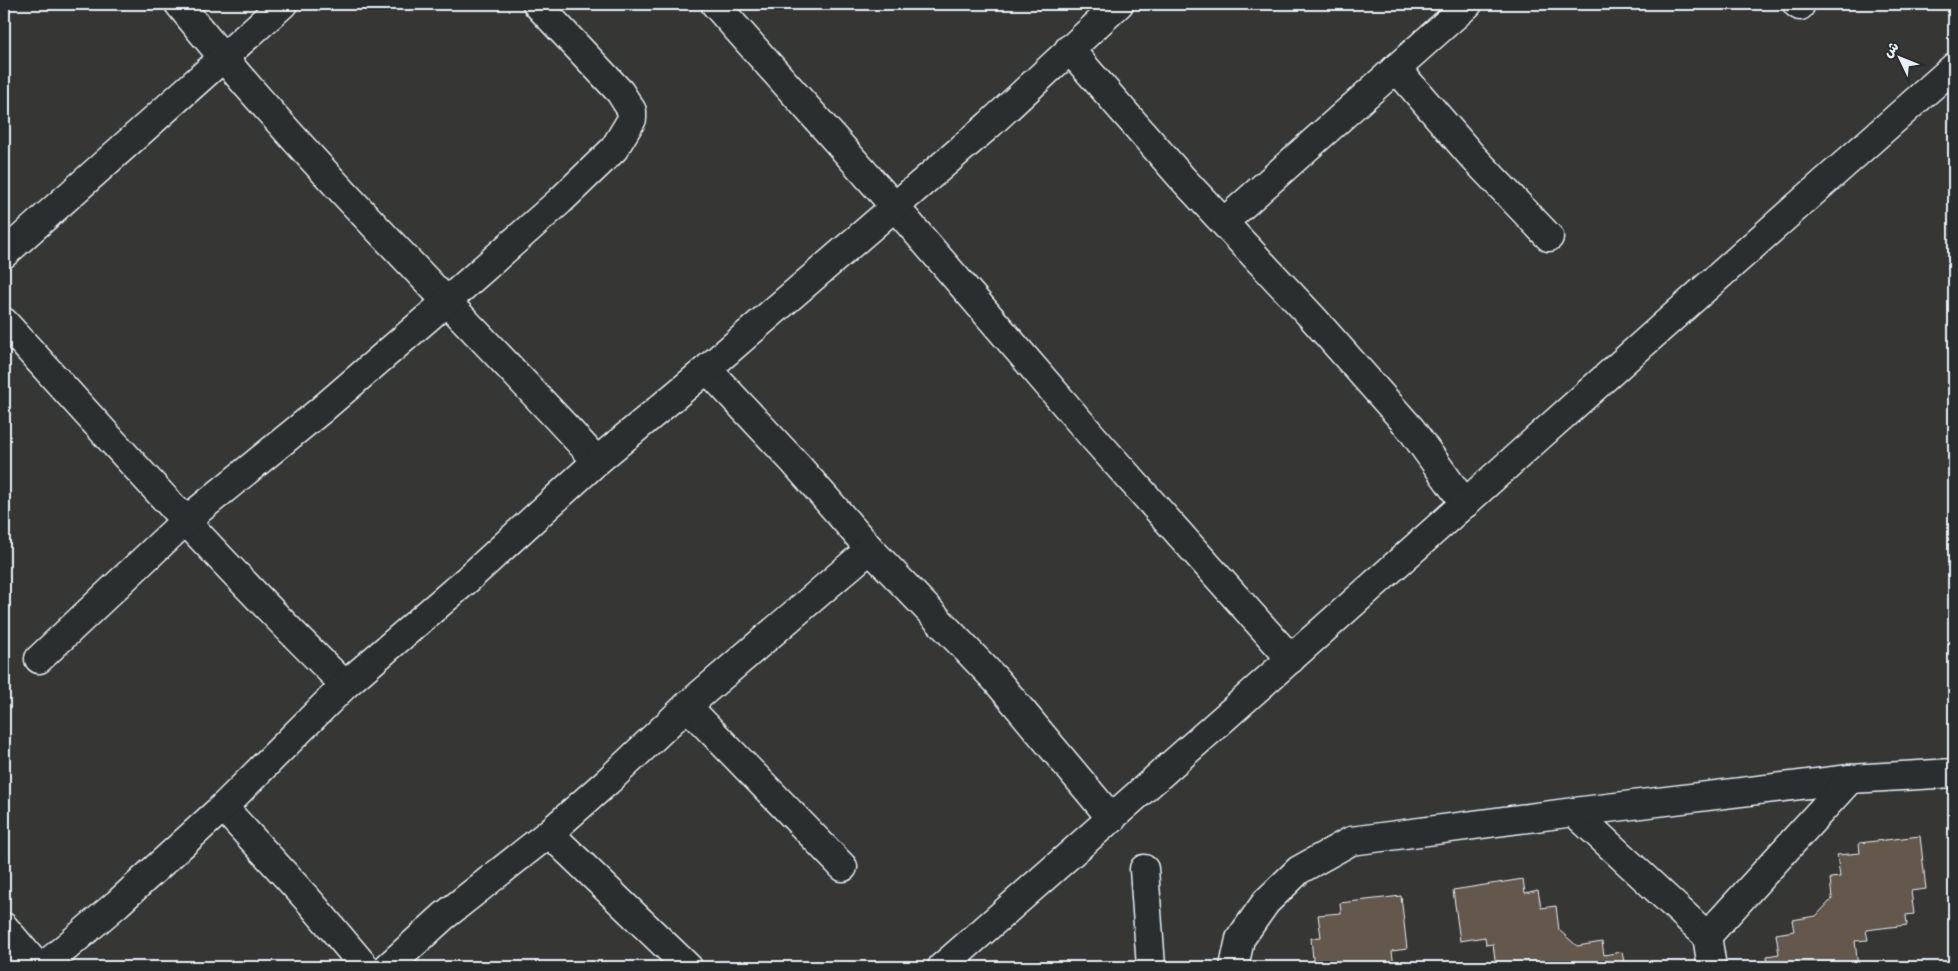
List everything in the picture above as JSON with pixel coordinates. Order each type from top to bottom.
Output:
[{"type":"street","points":[[179,4],[222,58],[446,302],[532,390],[597,461]]},
{"type":"street","points":[[4,254],[282,4]]},
{"type":"street","points":[[39,659],[184,522],[320,411],[446,302],[560,201],[614,149],[632,119],[632,111],[620,92],[537,4]]},
{"type":"street","points":[[715,4],[895,207],[1093,437],[1291,659]]},
{"type":"street","points":[[43,967],[118,903],[223,807],[344,686],[468,579],[597,461],[989,125],[1118,4]]},
{"type":"street","points":[[1224,222],[1468,4]]},
{"type":"street","points":[[1069,49],[1182,178],[1312,317],[1411,429],[1464,504]]},
{"type":"street","points":[[942,967],[1112,819],[1758,240],[1954,67]]},
{"type":"street","points":[[1396,68],[1472,156],[1548,236]]},
{"type":"street","points":[[4,322],[184,522],[344,686]]},
{"type":"street","points":[[706,369],[795,462],[870,549],[996,680],[1112,819]]},
{"type":"street","points":[[388,967],[444,916],[549,833],[608,781],[687,706],[870,549]]},
{"type":"street","points":[[687,706],[843,866]]},
{"type":"street","points":[[1234,967],[1240,939],[1266,902],[1299,870],[1351,841],[1850,779],[1954,773]]},
{"type":"street","points":[[1707,936],[1850,779]]},
{"type":"street","points":[[223,807],[310,902],[365,967]]},
{"type":"street","points":[[1574,812],[1707,936],[1712,967]]},
{"type":"street","points":[[549,833],[688,967]]},
{"type":"street","points":[[1144,869],[1151,967]]},
{"type":"street","points":[[4,927],[38,967]]},
{"type":"street","points":[[4,962],[8,967]]},
{"type":"building","points":[[1920,836],[1926,889],[1911,891],[1914,914],[1906,915],[1907,925],[1866,930],[1868,940],[1855,941],[1858,967],[1768,967],[1767,956],[1779,954],[1776,934],[1794,931],[1792,920],[1816,916],[1832,899],[1830,878],[1840,877],[1837,855],[1860,853],[1859,843]]},
{"type":"building","points":[[1523,879],[1525,893],[1538,890],[1541,908],[1556,906],[1559,930],[1577,946],[1602,942],[1604,955],[1622,952],[1625,967],[1535,967],[1532,965],[1496,967],[1493,944],[1486,945],[1485,937],[1460,941],[1453,890]]},
{"type":"building","points":[[1401,896],[1407,949],[1392,951],[1394,967],[1305,967],[1313,959],[1311,938],[1321,937],[1318,915],[1341,913],[1340,903]]}]
